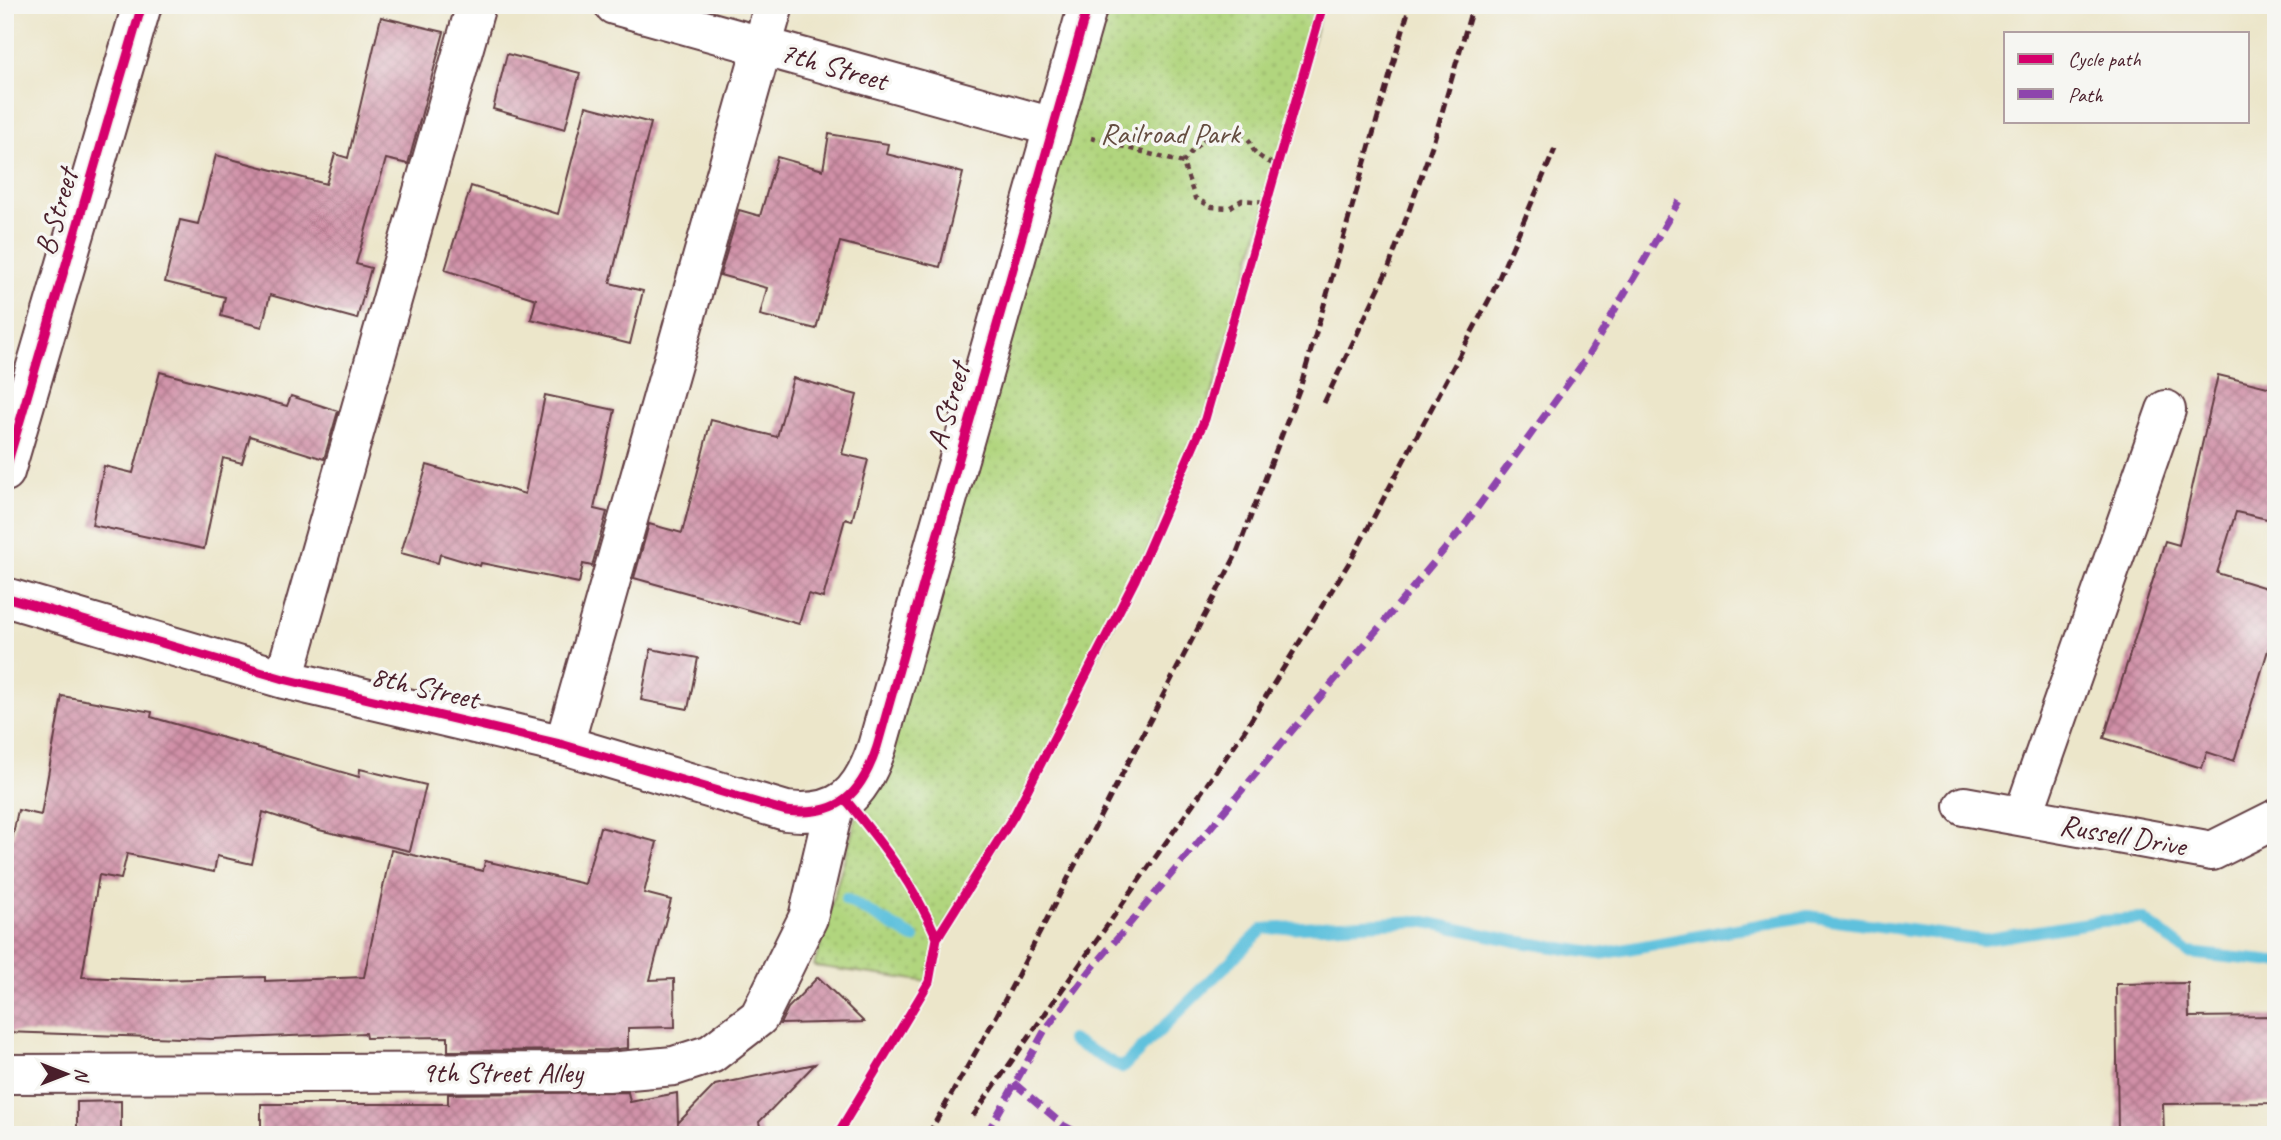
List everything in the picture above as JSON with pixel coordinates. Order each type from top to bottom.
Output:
[{"type":"street","name":"B Street","points":[[5,472],[142,5]]},
{"type":"street","points":[[284,679],[476,5]]},
{"type":"street","name":"7th Street","points":[[614,5],[1053,127]]},
{"type":"street","points":[[564,745],[774,5]]},
{"type":"street","name":"A Street","points":[[834,807],[846,800],[868,773],[877,747],[1088,5]]},
{"type":"street","points":[[2023,816],[2166,410]]},
{"type":"street","name":"8th Street","points":[[5,597],[284,679],[564,745],[786,811],[819,812],[834,807]]},
{"type":"street","name":"Russell Drive","points":[[1965,806],[2212,851],[2276,820]]},
{"type":"street","name":"9th Street Alley","points":[[5,1074],[607,1072],[687,1062],[710,1054],[760,1017],[808,918],[834,807]]},
{"type":"path","points":[[1053,127],[1183,163]]},
{"type":"path","points":[[1266,202],[1242,200],[1229,208],[1212,207],[1195,198],[1183,163],[1192,148],[1215,133],[1233,131],[1248,138],[1255,152],[1279,167]]},
{"type":"green space","name":"Railroad Park","points":[[1088,5],[1323,5],[1205,419],[1135,579],[1081,688],[1015,814],[937,938],[929,982],[814,966]]},
{"type":"building","points":[[381,17],[444,32],[408,164],[386,159],[356,264],[371,268],[357,319],[270,295],[262,327],[221,316],[225,297],[165,282],[180,220],[198,224],[216,155],[326,184],[335,154],[348,158]]},
{"type":"building","points":[[507,54],[580,73],[565,129],[493,109]]},
{"type":"building","points":[[586,106],[651,123],[610,283],[643,291],[630,344],[531,319],[536,299],[445,270],[471,186],[558,214]]},
{"type":"building","points":[[829,134],[888,144],[886,154],[963,173],[940,267],[840,242],[816,329],[760,315],[767,288],[720,275],[739,210],[760,216],[777,157],[823,170]]},
{"type":"building","points":[[160,372],[287,406],[291,396],[338,411],[324,459],[250,436],[242,463],[223,458],[204,549],[92,525],[104,466],[133,473]]},
{"type":"building","points":[[2218,375],[2276,389],[2276,521],[2236,512],[2217,573],[2276,591],[2276,624],[2234,761],[2207,752],[2202,768],[2104,738],[2165,541],[2179,545]]},
{"type":"building","points":[[793,378],[857,395],[842,454],[868,460],[852,521],[845,519],[823,598],[808,594],[799,624],[634,578],[649,524],[682,533],[711,420],[777,437]]},
{"type":"building","points":[[545,395],[615,410],[594,509],[607,512],[592,566],[583,564],[579,583],[481,563],[480,566],[440,554],[438,563],[401,553],[427,465],[525,494]]},
{"type":"building","points":[[651,649],[698,658],[688,709],[641,700]]},
{"type":"building","points":[[62,696],[152,712],[151,717],[359,777],[360,769],[426,785],[410,851],[319,830],[263,812],[252,864],[217,856],[214,872],[127,854],[121,879],[99,875],[82,977],[160,980],[265,977],[265,981],[364,977],[391,850],[483,871],[485,861],[585,884],[600,827],[657,842],[644,893],[671,900],[650,980],[674,979],[675,1027],[628,1028],[628,1048],[607,1050],[448,1051],[448,1037],[366,1038],[365,1033],[211,1039],[5,1032],[5,874],[18,810],[41,815]]},
{"type":"building","points":[[818,977],[864,1022],[780,1024],[788,1008]]},
{"type":"building","points":[[2188,983],[2189,1017],[2276,1016],[2276,1103],[2163,1104],[2164,1135],[2118,1135],[2116,984]]},
{"type":"building","points":[[815,1064],[759,1122],[762,1135],[261,1135],[261,1104],[448,1104],[448,1094],[628,1092],[630,1102],[677,1093],[678,1123],[715,1085]]},
{"type":"building","points":[[121,1101],[121,1135],[77,1135],[77,1102]]},
{"type":"waterway","points":[[846,899],[914,938]]},
{"type":"waterway","points":[[1071,1040],[1122,1068],[1263,929],[1421,921],[1515,941],[1600,954],[1808,916],[1982,940],[2101,921],[2143,919],[2188,953],[2276,962]]},
{"type":"railway","points":[[928,1135],[997,1015],[1236,555],[1301,385],[1410,5]]},
{"type":"railway","points":[[1324,403],[1389,267],[1434,140],[1473,5]]},
{"type":"railway","points":[[973,1116],[1243,733],[1352,558],[1491,296],[1555,149]]},
{"type":"marked path","points":[[986,1135],[1045,1030],[1089,972],[1461,530],[1586,359],[1679,201]]},
{"type":"marked path","points":[[1014,1083],[1063,1125],[1082,1135]]},
{"type":"cycle path","points":[[5,472],[142,5]]},
{"type":"cycle path","points":[[5,597],[284,679],[564,745],[786,811],[804,812],[834,806],[855,790],[871,764],[877,747],[1088,5]]},
{"type":"cycle path","points":[[837,1135],[929,982],[937,938],[1015,814],[1135,580],[1205,419],[1323,5]]},
{"type":"cycle path","points":[[846,800],[897,866],[937,938]]}]
